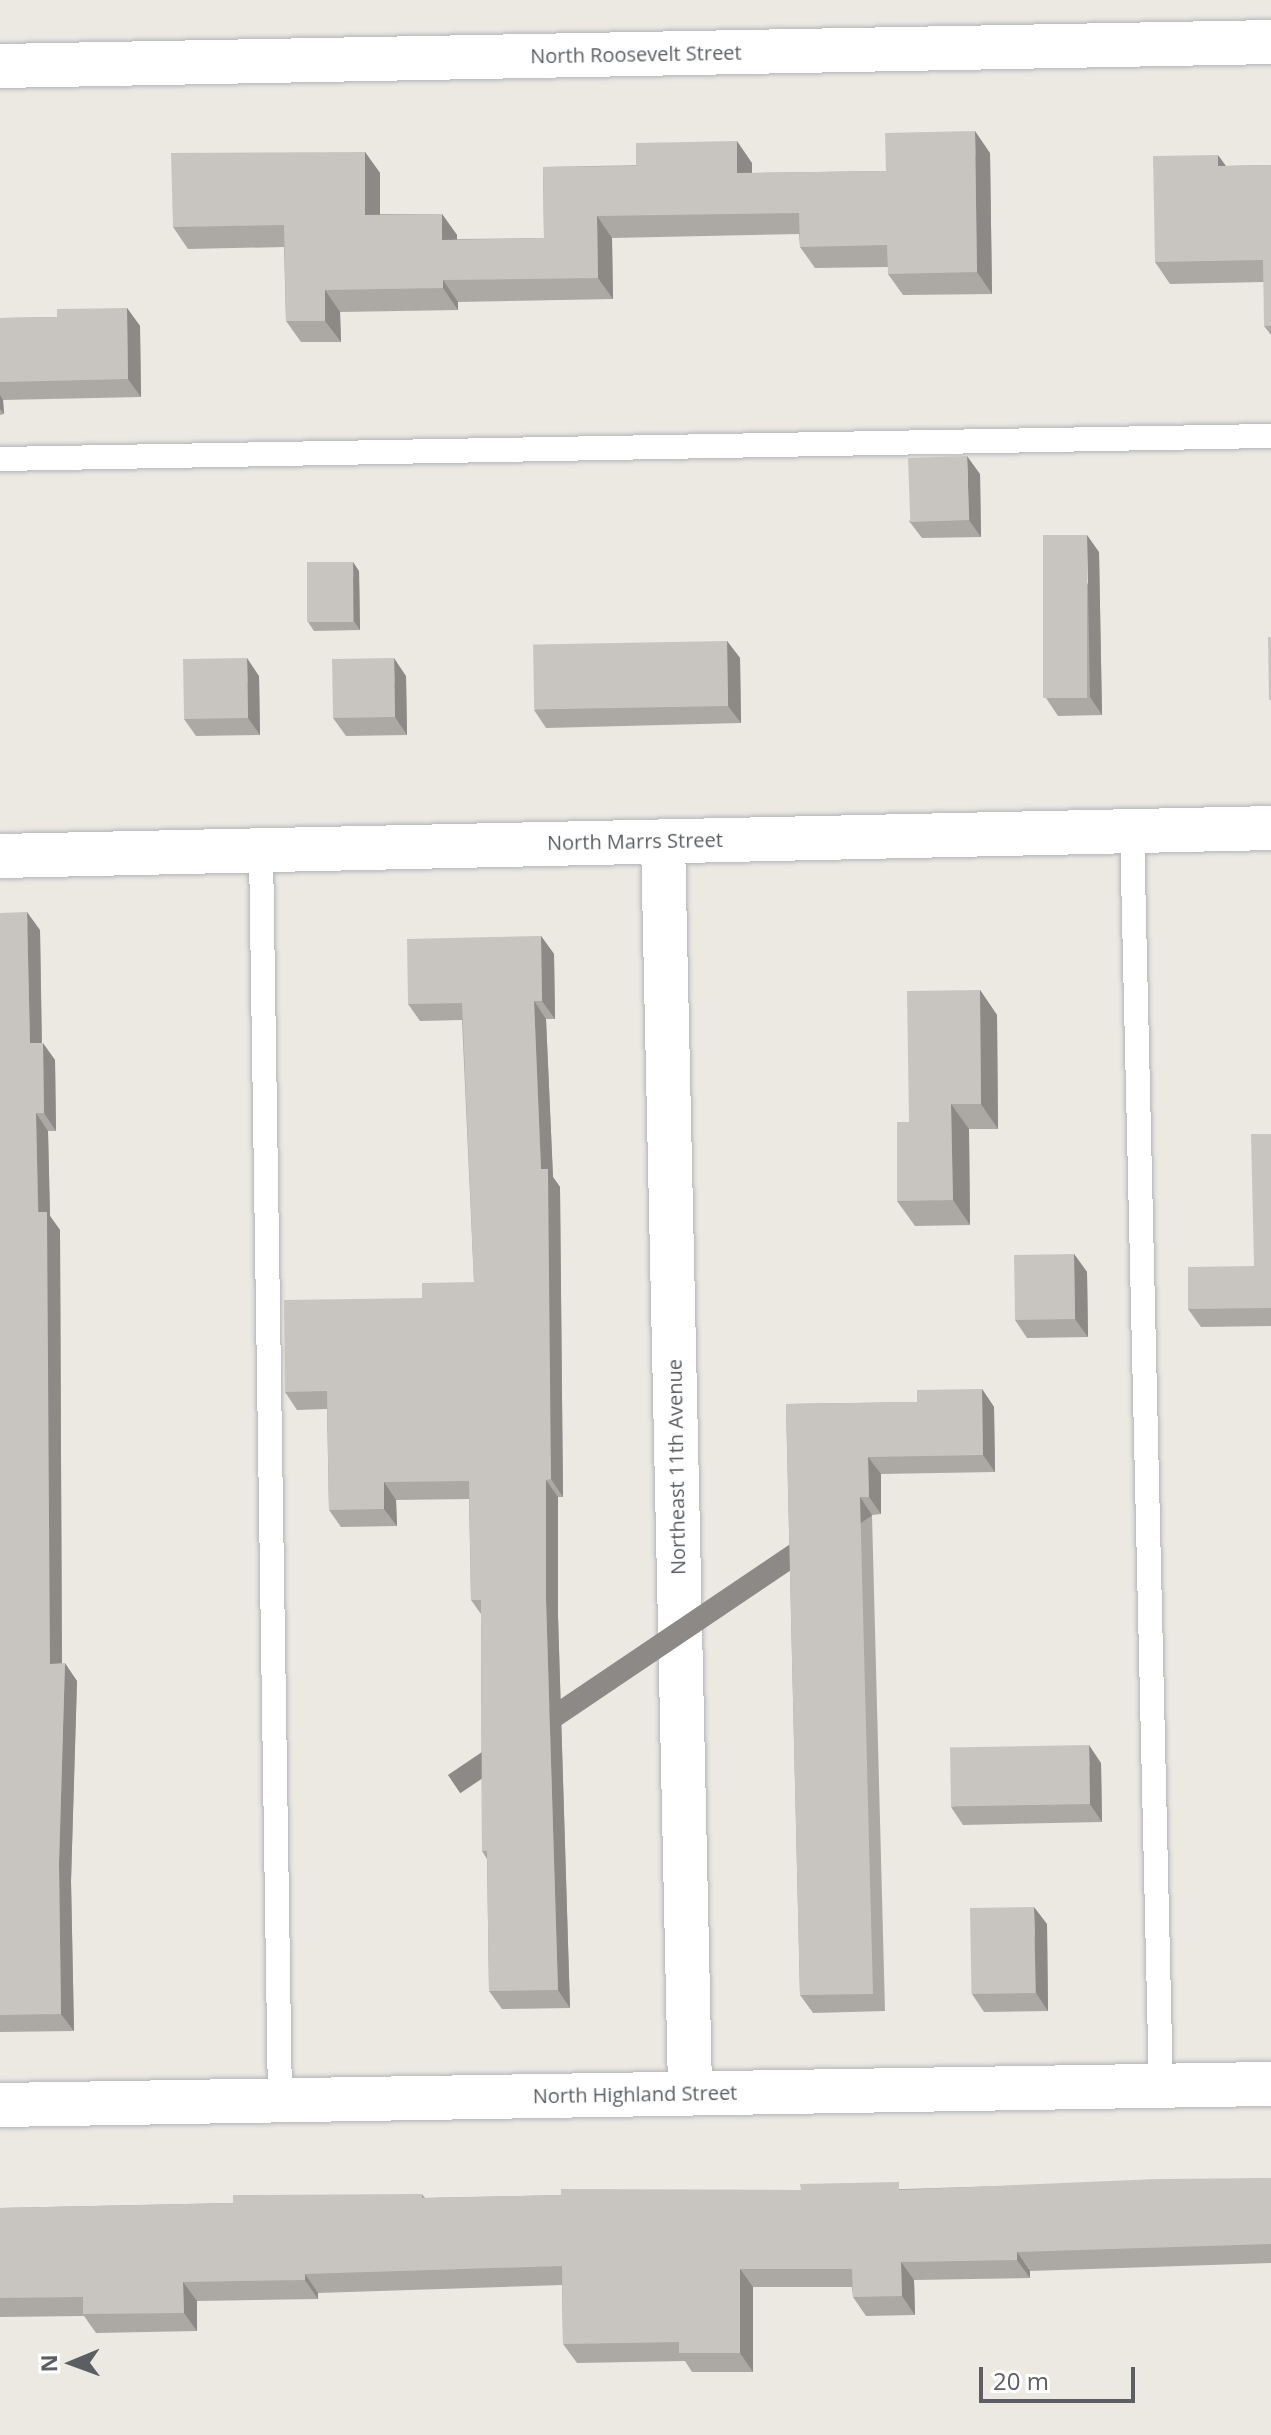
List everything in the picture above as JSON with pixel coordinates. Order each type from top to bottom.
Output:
[{"type":"street","name":"North Roosevelt Street","points":[[0,66],[1271,42]]},
{"type":"street","name":"North Marrs Street","points":[[0,856],[1271,828]]},
{"type":"street","name":"Northeast 11th Avenue","points":[[663,841],[690,2092]]},
{"type":"street","name":"North Highland Street","points":[[0,2105],[1271,2084]]},
{"type":"lane","points":[[0,459],[1271,436]]},
{"type":"lane","points":[[1132,830],[1161,2087]]},
{"type":"lane","points":[[261,850],[280,2102]]},
{"type":"building","points":[[975,131],[977,272],[888,274],[887,245],[800,247],[799,213],[597,216],[598,278],[443,280],[443,288],[325,290],[325,321],[286,321],[284,225],[173,227],[171,153],[365,152],[365,215],[442,214],[442,240],[544,238],[543,167],[636,166],[636,143],[737,141],[737,173],[886,171],[885,133]]},
{"type":"building","points":[[1218,155],[1218,166],[1271,165],[1271,326],[1264,326],[1263,260],[1155,262],[1153,156]]},
{"type":"building","points":[[127,308],[128,379],[0,382],[0,318],[57,317],[57,309]]},
{"type":"building","points":[[967,456],[969,520],[910,522],[908,458]]},
{"type":"building","points":[[1043,535],[1087,535],[1087,698],[1043,698]]},
{"type":"building","points":[[307,562],[353,562],[353,622],[307,622]]},
{"type":"building","points":[[1268,637],[1271,637],[1271,700],[1269,700]]},
{"type":"building","points":[[727,641],[728,706],[534,709],[533,644]]},
{"type":"building","points":[[247,658],[248,718],[184,719],[183,659]]},
{"type":"building","points":[[394,658],[395,717],[333,718],[332,659]]},
{"type":"building","points":[[27,912],[30,1043],[43,1043],[44,1113],[36,1113],[38,1212],[47,1212],[50,1664],[65,1663],[59,1864],[61,2014],[0,2015],[0,913]]},
{"type":"building","points":[[541,936],[542,1001],[534,1001],[541,1169],[548,1169],[551,1479],[546,1480],[546,1599],[558,1990],[489,1991],[487,1851],[482,1851],[481,1600],[471,1600],[469,1481],[384,1482],[384,1509],[329,1510],[327,1391],[285,1392],[284,1300],[422,1298],[422,1283],[474,1282],[462,1003],[408,1004],[407,939]]},
{"type":"building","points":[[980,990],[981,1104],[951,1104],[953,1200],[897,1201],[897,1122],[909,1122],[907,991]]},
{"type":"building","points":[[1251,1134],[1271,1134],[1271,1308],[1188,1309],[1188,1267],[1254,1266]]},
{"type":"building","points":[[1074,1254],[1075,1319],[1015,1320],[1014,1255]]},
{"type":"building","points":[[982,1389],[983,1455],[868,1457],[869,1497],[860,1497],[873,1994],[800,1995],[786,1404],[917,1402],[917,1390]]},
{"type":"building","points":[[1089,1745],[1090,1804],[951,1806],[950,1747]]},
{"type":"building","points":[[1034,1907],[1036,1993],[972,1994],[970,1908]]},
{"type":"building","points":[[1271,2178],[1271,2244],[1017,2252],[1017,2260],[901,2262],[902,2296],[853,2297],[852,2269],[740,2269],[740,2353],[679,2353],[679,2342],[563,2344],[562,2266],[305,2274],[305,2280],[183,2282],[184,2313],[83,2314],[83,2297],[0,2298],[0,2208],[233,2203],[233,2195],[422,2194],[422,2198],[561,2195],[561,2189],[801,2190],[800,2184],[899,2182],[899,2190],[1157,2179]]}]
